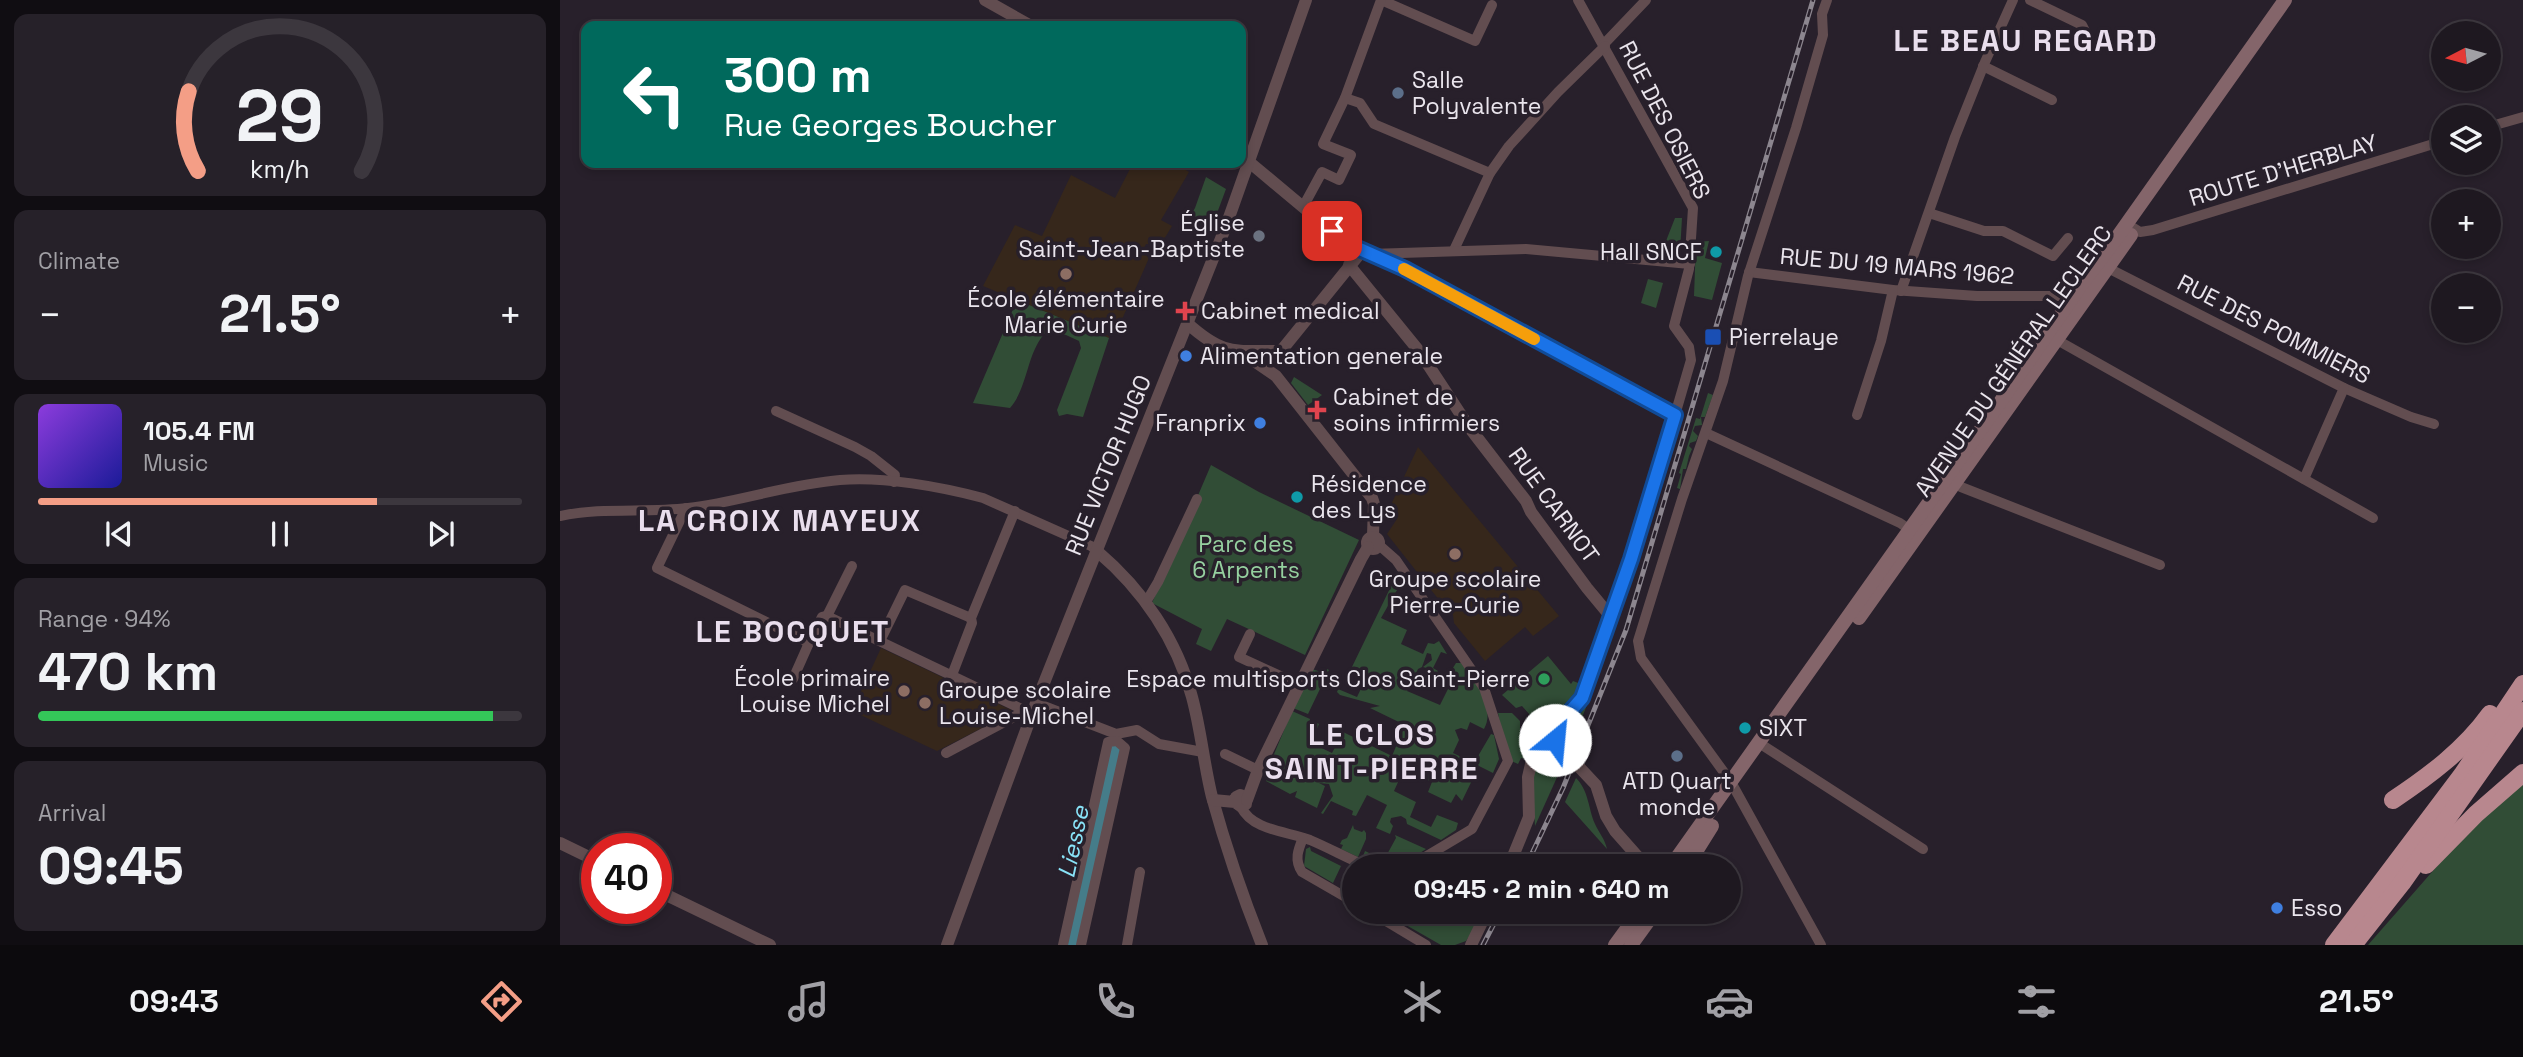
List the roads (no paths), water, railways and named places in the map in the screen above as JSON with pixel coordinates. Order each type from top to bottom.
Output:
[{"type":"highway","points":[[2393,800],[2466,744],[2523,669]]},
{"type":"highway","points":[[2334,945],[2462,775],[2523,684]]},
{"type":"highway","points":[[2353,945],[2402,883],[2523,711]]},
{"type":"highway","points":[[2402,883],[2413,881],[2476,814],[2523,774]]},
{"type":"main road","name":"AVENUE DU GÉNÉRAL LECLERC","points":[[2131,226],[2285,0]]},
{"type":"main road","name":"AVENUE DU GÉNÉRAL LECLERC","points":[[1694,854],[1763,742],[2079,298],[2297,0]]},
{"type":"main road","name":"AVENUE DU GÉNÉRAL LECLERC","points":[[1951,481],[2057,340],[2079,298]]},
{"type":"main road","name":"AVENUE DU GÉNÉRAL LECLERC","points":[[1680,854],[1733,787]]},
{"type":"main road","points":[[1624,943],[1633,924]]},
{"type":"main road","points":[[1624,943],[1643,924]]},
{"type":"street","points":[[985,0],[1022,21]]},
{"type":"street","name":"RUE VICTOR HUGO","points":[[1246,154],[1306,0]]},
{"type":"street","points":[[1303,207],[1322,172],[1339,180],[1351,155],[1323,144],[1345,98],[1381,0],[1475,41],[1492,5]]},
{"type":"street","name":"RUE DES OSIERS","points":[[1578,0],[1692,208],[1689,264],[1674,326],[1689,347],[1691,360],[1675,415]]},
{"type":"street","points":[[1454,250],[1490,173],[1509,146],[1646,0]]},
{"type":"street","points":[[1821,945],[1733,787],[1641,658],[1638,642],[1682,499],[1723,381],[1749,272],[1823,35],[1822,14],[1826,0]]},
{"type":"street","points":[[1857,415],[1897,290],[1929,213],[1983,66],[2013,0]]},
{"type":"street","points":[[2030,0],[2081,25],[2086,33]]},
{"type":"street","points":[[1983,66],[2052,100]]},
{"type":"street","points":[[1345,98],[1360,103],[1374,124],[1490,173]]},
{"type":"street","points":[[2501,123],[2523,117]]},
{"type":"street","name":"ROUTE D'HERBLAY","points":[[2131,226],[2140,232],[2153,230],[2431,145]]},
{"type":"street","points":[[1246,154],[1276,186],[1346,243],[1405,269],[1675,415],[1612,617],[1582,698],[1573,707],[1553,743],[1532,760],[1528,778],[1530,817],[1514,854]]},
{"type":"street","name":"RUE VICTOR HUGO","points":[[947,945],[1031,709],[1187,323],[1238,191],[1243,168]]},
{"type":"street","points":[[1238,191],[1256,179],[1276,186]]},
{"type":"street","points":[[1929,213],[1984,231],[2003,231],[2053,256],[2068,238]]},
{"type":"street","points":[[1276,376],[1281,351],[1349,265],[1366,252],[1526,248],[1689,264]]},
{"type":"street","name":"RUE CARNOT","points":[[1349,265],[1419,351],[1469,427],[1579,577],[1612,617]]},
{"type":"street","name":"RUE DES POMMIERS","points":[[2103,265],[2344,388],[2434,424]]},
{"type":"street","name":"RUE DU 19 MARS 1962","points":[[1749,272],[1897,290],[1977,296],[2079,298]]},
{"type":"street","points":[[1187,323],[1206,340],[1220,347],[1241,352],[1281,351]]},
{"type":"street","points":[[2057,340],[2373,518]]},
{"type":"street","points":[[1217,800],[1228,803],[1241,800],[1257,774],[1360,559],[1374,543],[1372,498],[1276,376],[1241,352]]},
{"type":"street","points":[[2304,479],[2344,388]]},
{"type":"street","points":[[776,411],[872,456],[895,475],[894,482]]},
{"type":"street","points":[[1706,433],[1912,535]]},
{"type":"street","points":[[560,516],[599,510],[686,508],[829,481],[863,479],[965,493],[1016,511],[1091,546],[1146,603],[1160,620],[1175,648],[1193,698],[1203,752],[1239,885],[1262,945]]},
{"type":"street","points":[[1951,481],[2160,565]]},
{"type":"street","points":[[1146,603],[1197,499]]},
{"type":"street","points":[[686,508],[657,568],[809,643]]},
{"type":"street","points":[[952,675],[972,623],[971,618],[1016,511]]},
{"type":"street","points":[[1374,543],[1396,560],[1485,688],[1507,761],[1474,828],[1430,854]]},
{"type":"street","points":[[827,616],[852,566]]},
{"type":"street","points":[[880,641],[905,590],[971,618]]},
{"type":"street","points":[[793,679],[822,617],[827,616],[1031,709],[1116,734],[1137,730],[1159,744],[1203,752]]},
{"type":"street","points":[[1250,634],[1239,657],[1300,685]]},
{"type":"street","points":[[1573,707],[1538,722],[1531,727],[1529,735],[1586,782],[1600,823],[1624,854]]},
{"type":"street","points":[[946,753],[1031,709]]},
{"type":"street","points":[[1545,721],[1553,726],[1564,751],[1596,785],[1606,816],[1635,854]]},
{"type":"street","points":[[1063,945],[1108,742],[1117,741],[1125,748],[1081,945]]},
{"type":"street","points":[[1763,742],[1923,849]]},
{"type":"street","points":[[1225,754],[1257,774]]},
{"type":"street","points":[[1241,800],[1245,814],[1255,821],[1342,855]]},
{"type":"street","points":[[1303,838],[1297,865],[1302,872],[1342,895]]},
{"type":"street","points":[[560,843],[581,853]]},
{"type":"street","points":[[1128,945],[1140,872]]},
{"type":"street","points":[[672,898],[769,945]]},
{"type":"street","points":[[1391,924],[1426,945]]},
{"type":"street","points":[[1472,945],[1482,924]]},
{"type":"street","points":[[1624,943],[1638,924]]},
{"type":"waterway","name":"Liesse","points":[[1074,945],[1116,748]]},
{"type":"railway","points":[[1532,854],[1563,788],[1626,630],[1813,0]]},
{"type":"railway","points":[[1483,945],[1494,924]]},
{"type":"place","name":"Salle Polyvalente","points":[[1398,93]]},
{"type":"place","name":"Église Saint-Jean-Baptiste","points":[[1259,236]]},
{"type":"place","name":"Hall SNCF","points":[[1716,252]]},
{"type":"place","name":"École élémentaire Marie Curie","points":[[1066,274]]},
{"type":"place","name":"Cabinet medical","points":[[1185,311]]},
{"type":"place","name":"Pierrelaye","points":[[1713,337]]},
{"type":"place","name":"Alimentation generale","points":[[1186,356]]},
{"type":"place","name":"Cabinet de soins infirmiers","points":[[1317,410]]},
{"type":"place","name":"Franprix","points":[[1260,423]]},
{"type":"place","name":"Résidence des Lys","points":[[1297,497]]},
{"type":"place","name":"Groupe scolaire Pierre-Curie","points":[[1455,554]]},
{"type":"place","name":"Espace multisports Clos Saint-Pierre","points":[[1544,679]]},
{"type":"place","name":"École primaire Louise Michel","points":[[904,691]]},
{"type":"place","name":"Groupe scolaire Louise-Michel","points":[[925,703]]},
{"type":"place","name":"SIXT","points":[[1745,728]]},
{"type":"place","name":"ATD Quart monde","points":[[1677,756]]},
{"type":"place","name":"Esso","points":[[2277,908]]},
{"type":"district","name":"LE BEAU REGARD","points":[[2026,40]]},
{"type":"district","name":"LA CROIX MAYEUX","points":[[780,520]]},
{"type":"district","name":"LE BOCQUET","points":[[793,631]]},
{"type":"district","name":"LE CLOS SAINT-PIERRE","points":[[1372,751]]},
{"type":"park label","name":"Parc des 6 Arpents","points":[[1246,557]]}]
